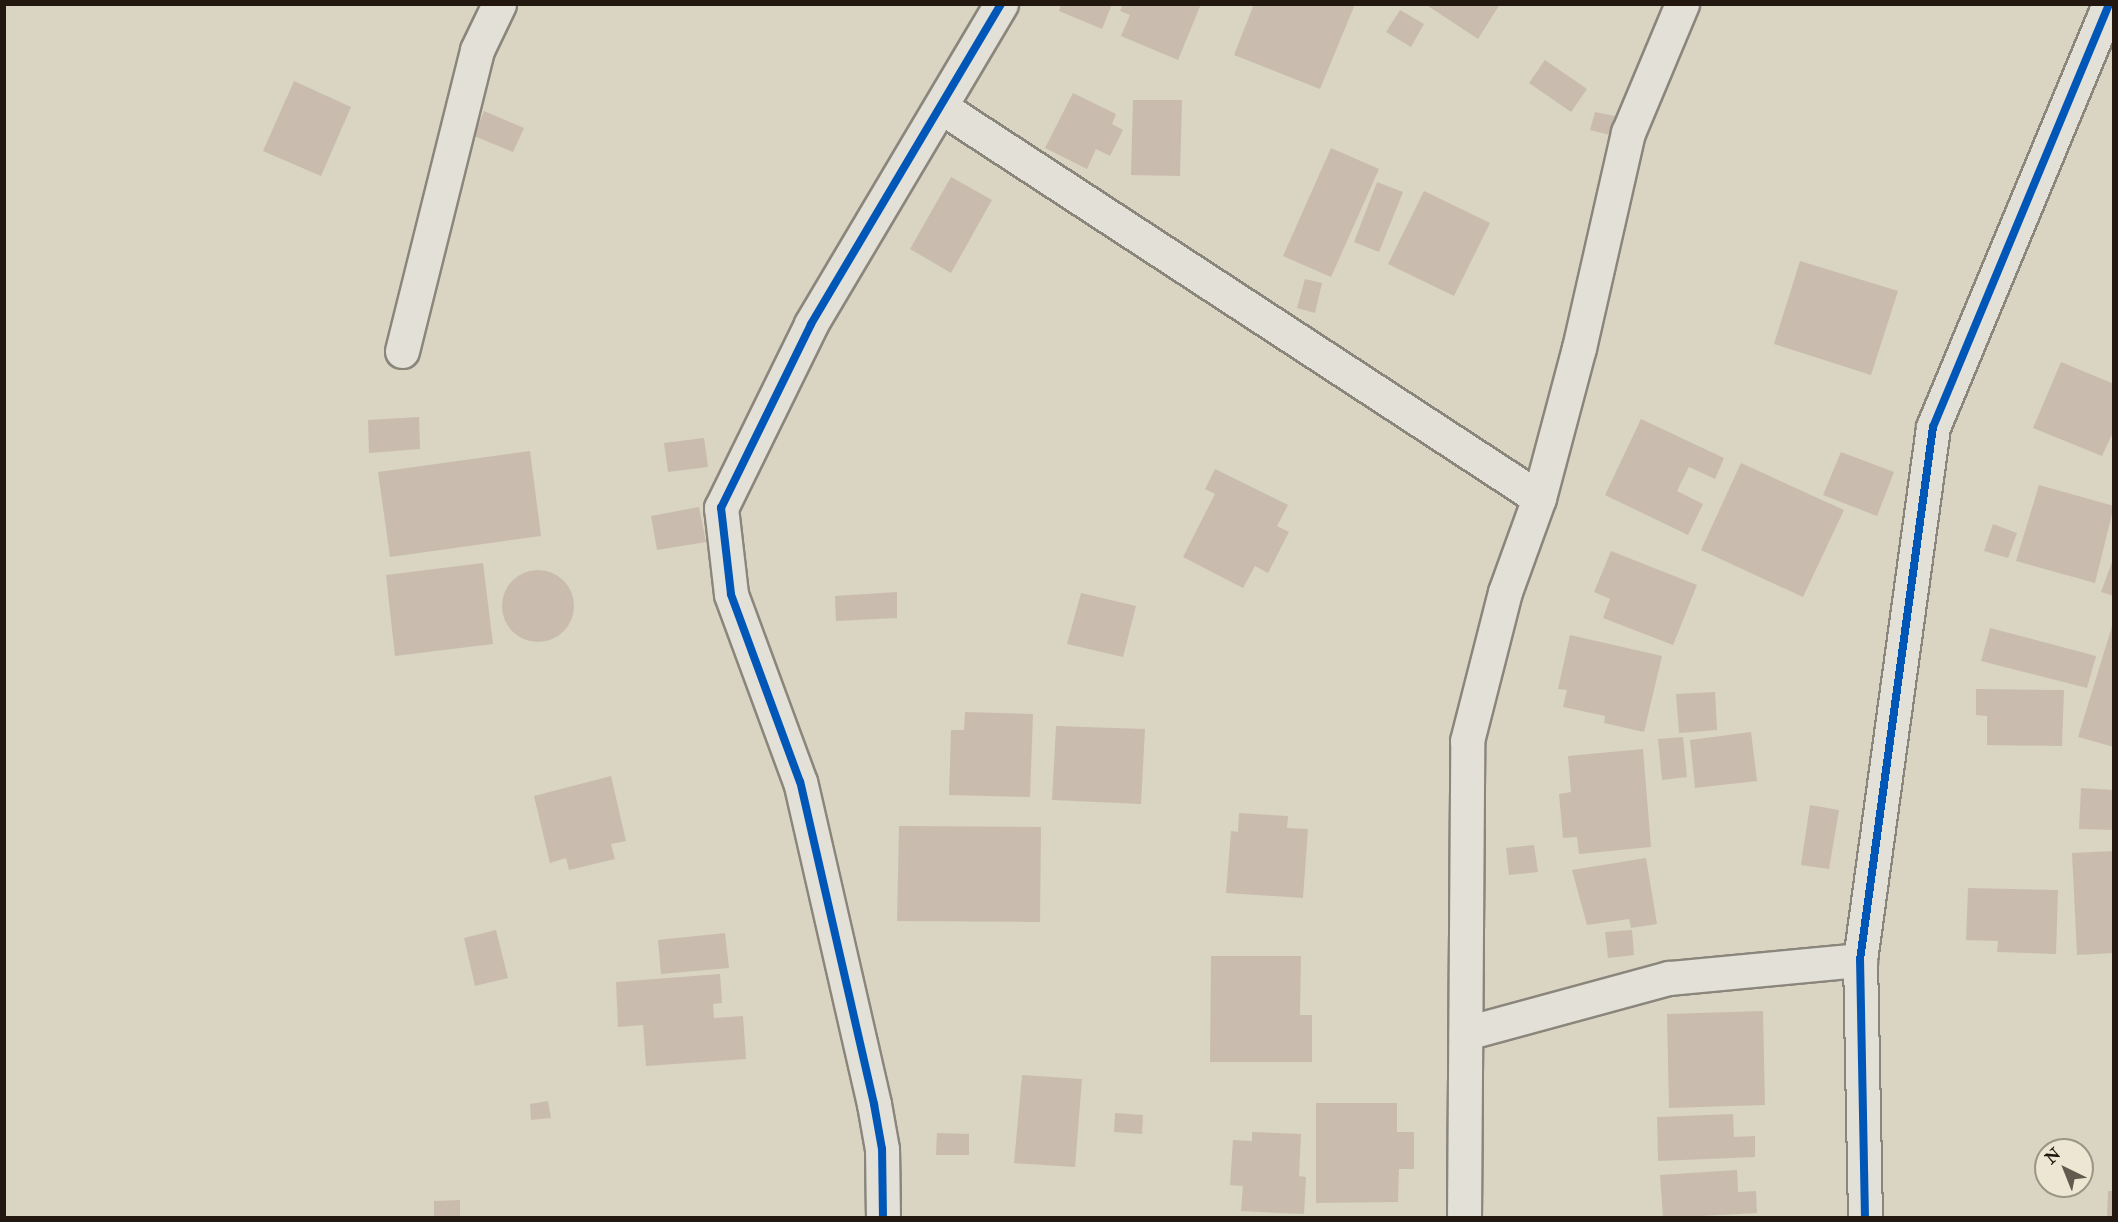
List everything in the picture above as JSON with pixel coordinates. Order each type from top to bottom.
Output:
[{"type":"street","points":[[402,351],[477,50],[499,4]]},
{"type":"street","points":[[884,1218],[883,1160],[874,1104],[800,782],[730,594],[721,508],[811,324],[1001,4]]},
{"type":"street","points":[[1464,1218],[1467,741],[1505,592],[1539,498],[1628,133],[1682,4]]},
{"type":"street","points":[[1865,1218],[1860,960],[1933,427],[2109,4]]},
{"type":"street","points":[[940,106],[1539,498]]},
{"type":"street","points":[[1466,1034],[1669,978],[1860,960]]},
{"type":"building","points":[[1061,4],[1112,4],[1102,29],[1059,11]]},
{"type":"building","points":[[1123,4],[1201,4],[1178,60],[1121,36],[1130,15],[1120,11]]},
{"type":"building","points":[[1254,4],[1355,4],[1320,89],[1234,55]]},
{"type":"building","points":[[1425,4],[1500,4],[1478,39]]},
{"type":"building","points":[[1400,10],[1424,24],[1411,47],[1386,32]]},
{"type":"building","points":[[1545,60],[1587,89],[1571,112],[1529,83]]},
{"type":"building","points":[[294,81],[351,107],[321,176],[263,151]]},
{"type":"building","points":[[1073,93],[1116,114],[1112,124],[1123,130],[1110,156],[1096,149],[1087,169],[1045,148]]},
{"type":"building","points":[[1133,100],[1182,100],[1180,176],[1131,175]]},
{"type":"building","points":[[484,111],[524,128],[513,152],[474,136]]},
{"type":"building","points":[[1595,112],[1619,117],[1614,136],[1590,130]]},
{"type":"building","points":[[1331,148],[1379,169],[1331,277],[1283,256]]},
{"type":"building","points":[[951,177],[992,200],[951,273],[910,249]]},
{"type":"building","points":[[1377,182],[1403,192],[1379,252],[1354,242]]},
{"type":"building","points":[[1424,191],[1490,223],[1454,296],[1388,264]]},
{"type":"building","points":[[1800,261],[1898,291],[1871,375],[1774,344]]},
{"type":"building","points":[[1305,279],[1322,283],[1315,313],[1297,308]]},
{"type":"building","points":[[2061,362],[2114,384],[2114,430],[2102,456],[2033,428]]},
{"type":"building","points":[[419,417],[420,449],[369,453],[368,420]]},
{"type":"building","points":[[1641,419],[1724,458],[1715,479],[1689,467],[1677,491],[1703,504],[1688,535],[1605,495]]},
{"type":"building","points":[[704,438],[708,467],[668,472],[664,443]]},
{"type":"building","points":[[530,451],[541,536],[390,557],[378,472]]},
{"type":"building","points":[[1841,452],[1894,472],[1877,516],[1823,495]]},
{"type":"building","points":[[1741,463],[1844,510],[1803,597],[1701,550]]},
{"type":"building","points":[[1215,469],[1288,505],[1277,526],[1289,532],[1268,573],[1255,566],[1243,588],[1183,557],[1215,494],[1205,489]]},
{"type":"building","points":[[2039,485],[2114,506],[2095,583],[2016,561]]},
{"type":"building","points":[[699,507],[706,542],[657,550],[651,516]]},
{"type":"building","points":[[1993,524],[2017,533],[2008,558],[1984,551]]},
{"type":"building","points":[[1611,551],[1697,585],[1673,645],[1603,618],[1610,599],[1594,592]]},
{"type":"building","points":[[2114,559],[2114,596],[2101,592]]},
{"type":"building","points":[[483,563],[493,644],[395,656],[386,575]]},
{"type":"building","points":[[538,570],[558,576],[568,586],[574,606],[568,626],[558,636],[538,642],[518,636],[508,626],[502,606],[508,586],[518,576]]},
{"type":"building","points":[[897,592],[897,618],[836,621],[835,596]]},
{"type":"building","points":[[1081,593],[1136,606],[1123,657],[1067,644]]},
{"type":"building","points":[[2114,623],[2114,747],[2078,737]]},
{"type":"building","points":[[1990,628],[2096,656],[2087,688],[1981,661]]},
{"type":"building","points":[[1570,635],[1662,656],[1644,732],[1604,723],[1605,716],[1563,707],[1567,690],[1558,689]]},
{"type":"building","points":[[1976,689],[2064,690],[2062,746],[1987,745],[1987,716],[1976,715]]},
{"type":"building","points":[[1715,692],[1717,730],[1679,733],[1676,694]]},
{"type":"building","points":[[965,712],[1033,714],[1030,797],[949,795],[951,730],[964,730]]},
{"type":"building","points":[[1056,726],[1145,729],[1141,804],[1052,800]]},
{"type":"building","points":[[1751,732],[1757,781],[1695,788],[1690,740]]},
{"type":"building","points":[[1683,737],[1687,777],[1662,780],[1658,739]]},
{"type":"building","points":[[1643,749],[1651,847],[1579,854],[1577,837],[1563,838],[1559,794],[1571,792],[1568,756]]},
{"type":"building","points":[[611,776],[626,841],[611,844],[615,859],[569,870],[566,858],[550,863],[534,796]]},
{"type":"building","points":[[2081,788],[2114,790],[2114,830],[2079,829]]},
{"type":"building","points":[[1810,805],[1839,810],[1829,869],[1801,865]]},
{"type":"building","points":[[1239,813],[1288,816],[1287,828],[1308,829],[1303,898],[1226,893],[1231,831],[1238,832]]},
{"type":"building","points":[[899,826],[1041,827],[1040,922],[897,921]]},
{"type":"building","points":[[1534,845],[1538,872],[1509,875],[1506,848]]},
{"type":"building","points":[[2114,851],[2114,953],[2077,955],[2072,853]]},
{"type":"building","points":[[1646,858],[1657,924],[1631,928],[1629,919],[1587,925],[1572,870]]},
{"type":"building","points":[[1968,888],[2058,890],[2056,954],[1997,952],[1998,941],[1966,940]]},
{"type":"building","points":[[496,930],[508,978],[475,986],[464,938]]},
{"type":"building","points":[[1632,930],[1634,955],[1608,958],[1605,932]]},
{"type":"building","points":[[725,933],[729,968],[661,974],[658,940]]},
{"type":"building","points":[[1211,956],[1301,956],[1300,1015],[1312,1015],[1312,1062],[1210,1062]]},
{"type":"building","points":[[720,974],[722,1003],[713,1004],[714,1018],[743,1016],[746,1059],[646,1066],[643,1025],[618,1027],[616,982]]},
{"type":"building","points":[[1763,1011],[1765,1105],[1669,1108],[1667,1014]]},
{"type":"building","points":[[1022,1075],[1082,1079],[1075,1167],[1014,1163]]},
{"type":"building","points":[[548,1101],[551,1118],[531,1120],[530,1104]]},
{"type":"building","points":[[1316,1103],[1397,1103],[1397,1132],[1414,1132],[1414,1169],[1399,1169],[1398,1202],[1316,1203]]},
{"type":"building","points":[[1115,1113],[1143,1115],[1142,1134],[1114,1132]]},
{"type":"building","points":[[1733,1114],[1734,1137],[1755,1136],[1755,1157],[1658,1161],[1657,1117]]},
{"type":"building","points":[[1252,1132],[1301,1134],[1299,1176],[1306,1177],[1304,1214],[1241,1211],[1243,1186],[1230,1185],[1233,1140],[1252,1141]]},
{"type":"building","points":[[937,1133],[969,1134],[969,1155],[936,1155]]},
{"type":"building","points":[[1737,1170],[1738,1192],[1756,1191],[1757,1213],[1663,1218],[1660,1175]]},
{"type":"building","points":[[2108,1191],[2114,1191],[2114,1218],[2107,1218]]},
{"type":"building","points":[[460,1200],[460,1218],[434,1218],[434,1201]]},
{"type":"cycle path","points":[[883,1218],[882,1149],[874,1104],[800,782],[731,594],[721,508],[811,324],[1001,4]]},
{"type":"cycle path","points":[[1865,1218],[1860,960],[1933,427],[2109,4]]}]
